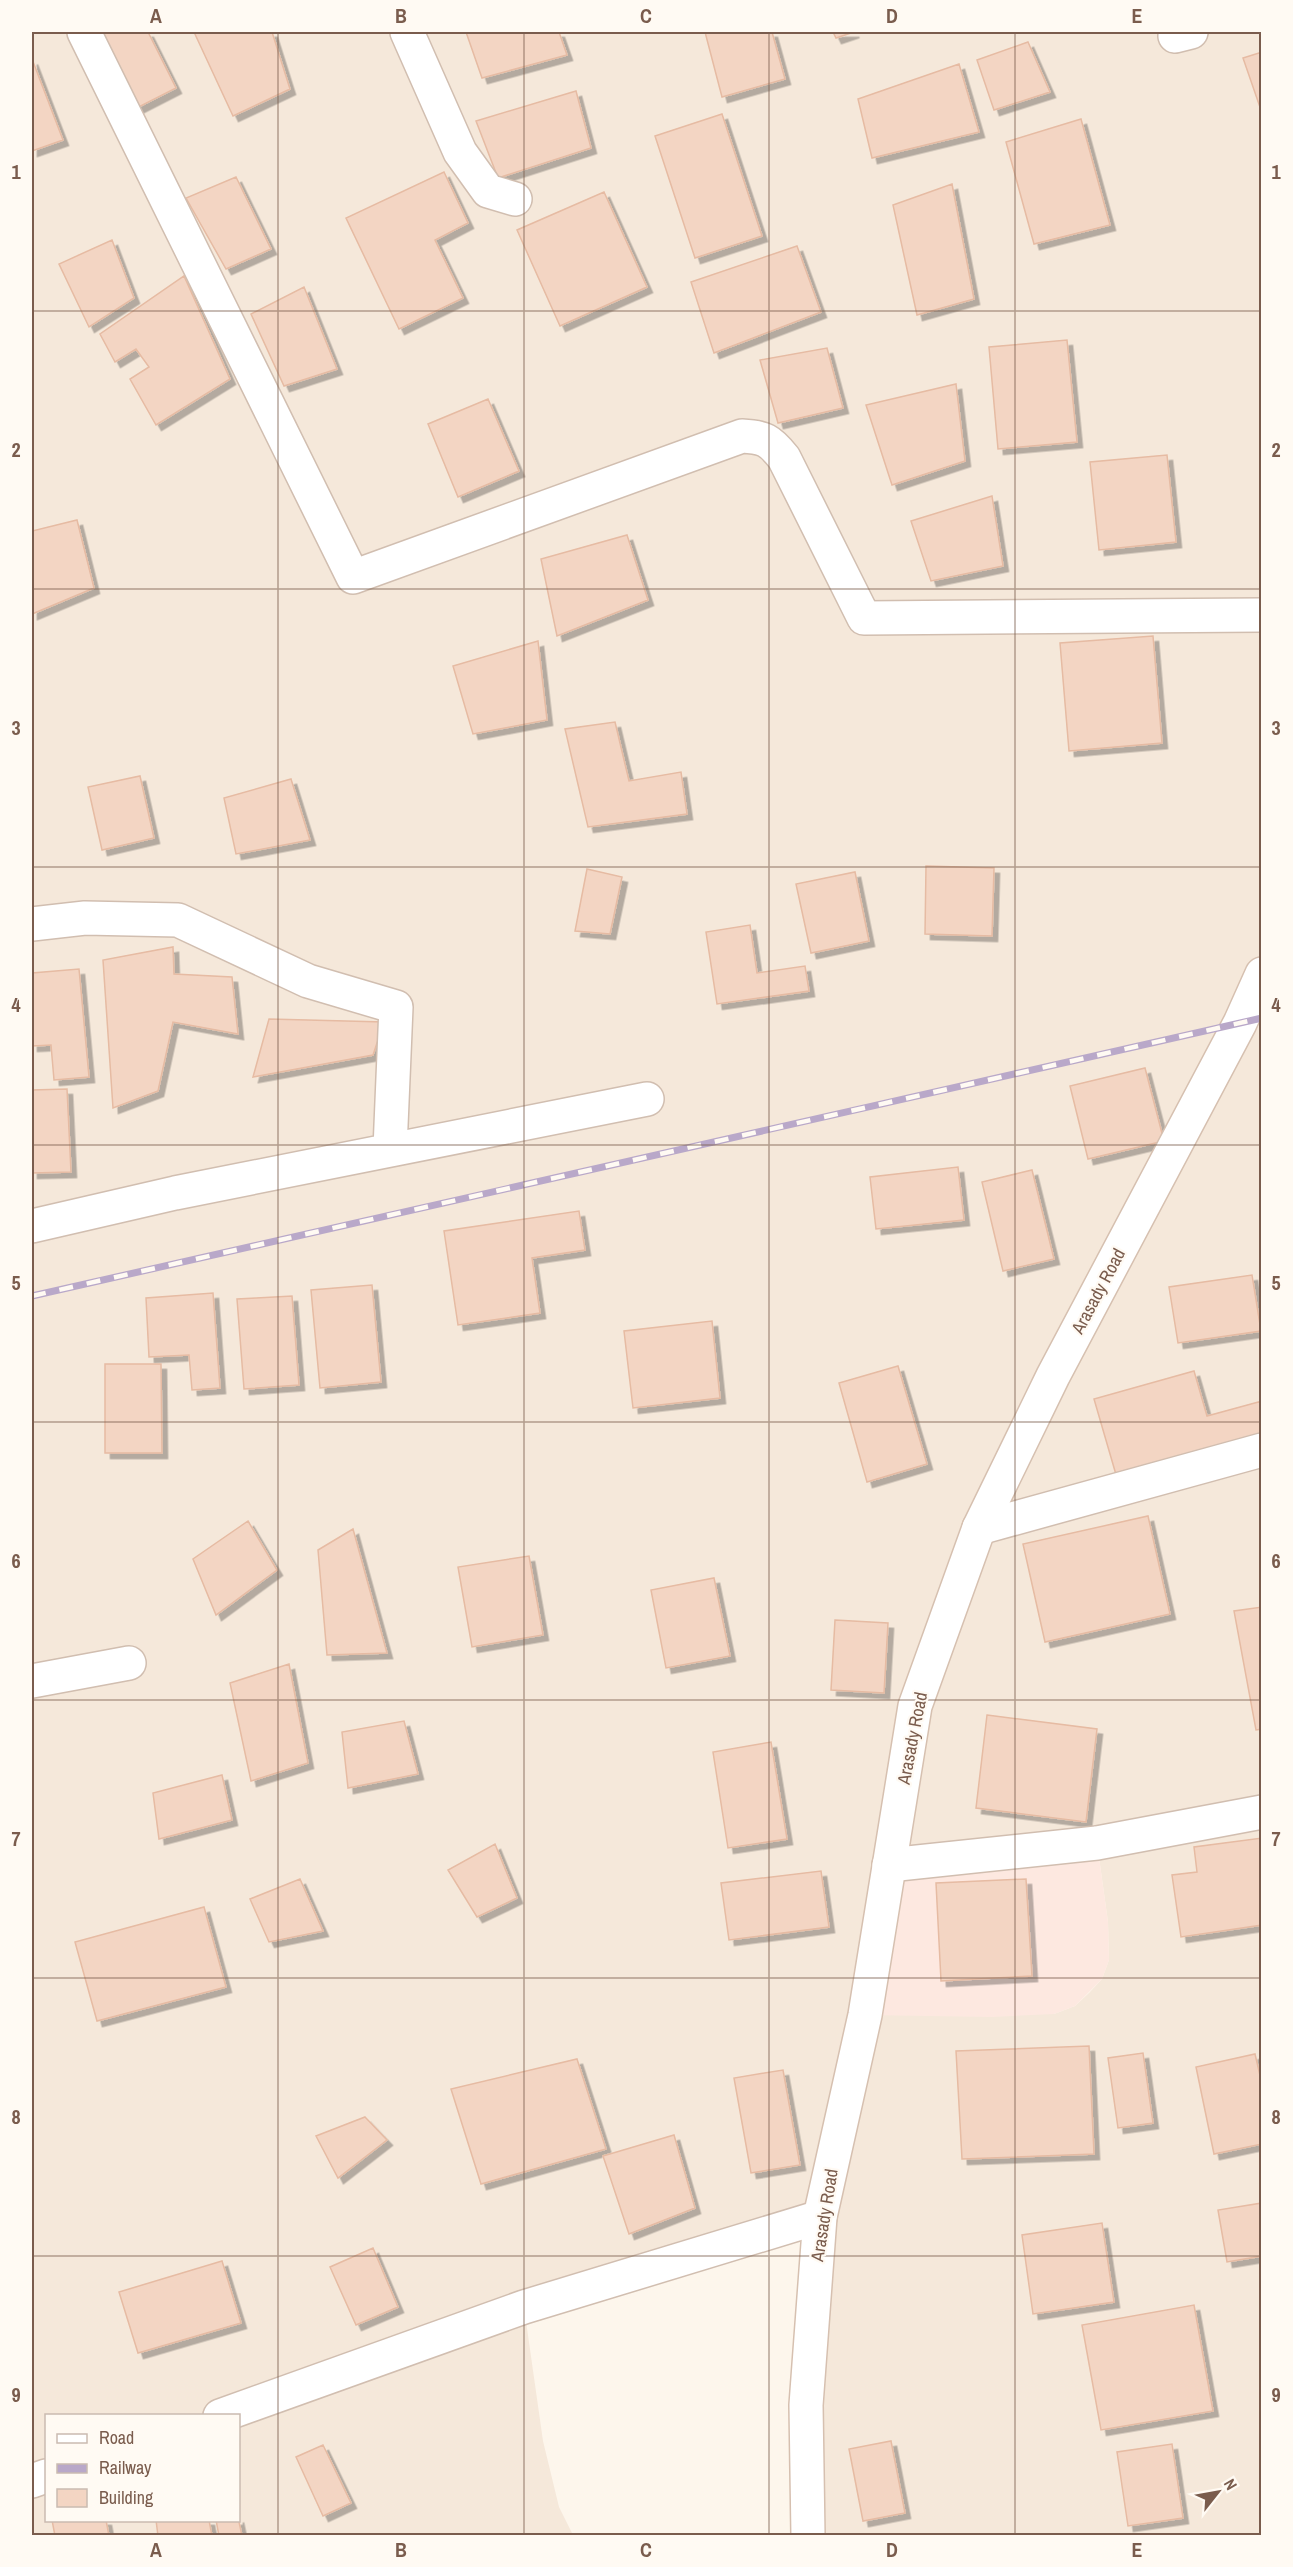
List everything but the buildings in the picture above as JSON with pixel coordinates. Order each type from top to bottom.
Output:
[{"type":"street","points":[[84,32],[353,577],[742,436],[772,442],[784,458],[864,618],[1262,615]]},
{"type":"street","points":[[406,32],[460,152],[488,191],[515,199]]},
{"type":"street","points":[[32,924],[85,918],[178,920],[308,981],[396,1007],[390,1149]]},
{"type":"street","name":"Arasady Road","points":[[808,2535],[806,2405],[820,2217],[865,2015],[915,1706],[979,1528],[1053,1376],[1240,1023],[1262,974]]},
{"type":"street","points":[[32,1226],[175,1193],[647,1099]]},
{"type":"street","points":[[979,1528],[1262,1450]]},
{"type":"street","points":[[32,1681],[129,1663]]},
{"type":"street","points":[[889,1865],[1097,1843],[1262,1812]]},
{"type":"street","points":[[223,2414],[524,2307],[820,2217]]},
{"type":"shaded area","points":[[32,32],[1261,32],[1261,2535],[808,2535],[820,2218],[524,2307],[543,2441],[559,2507],[573,2535],[32,2536]],"holes":[[[1097,1843],[1108,1922],[1109,1960],[1102,1979],[1075,2006],[1054,2014]]]},
{"type":"shaded area","points":[[1097,1843],[1108,1922],[1109,1960],[1102,1979],[1075,2006],[1054,2014],[992,2017],[865,2015],[889,1865]]},
{"type":"railway","points":[[32,1296],[1262,1018]]}]
